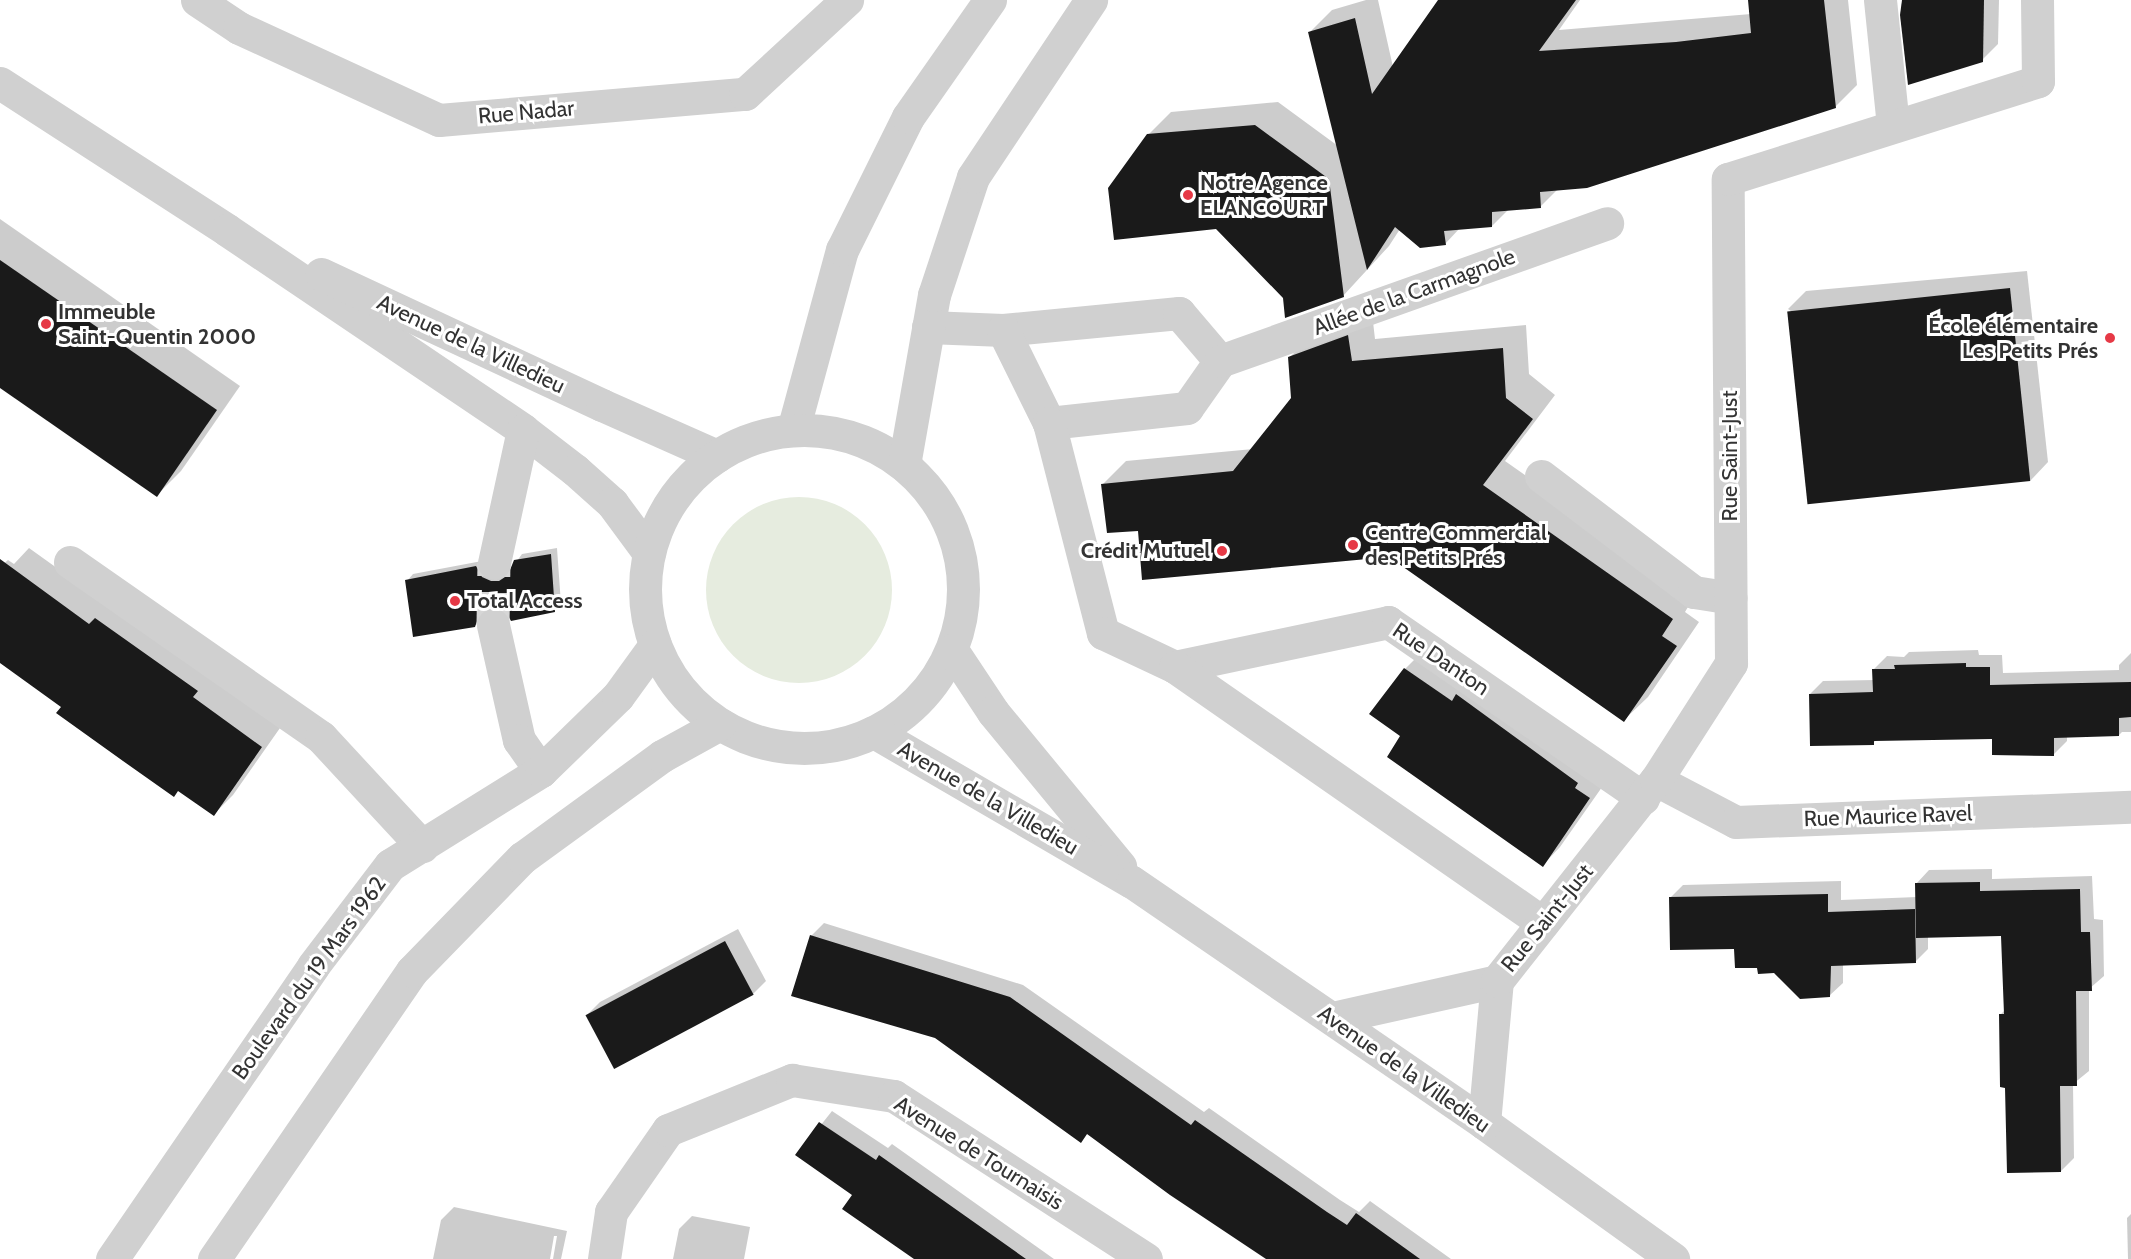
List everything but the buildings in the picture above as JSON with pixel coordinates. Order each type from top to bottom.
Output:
[{"type":"street","name":"Rue Nadar","points":[[197,0],[239,28],[439,120],[745,94],[847,0]]},
{"type":"street","points":[[793,430],[842,250],[908,117],[990,0]]},
{"type":"street","points":[[904,465],[934,295],[973,177],[1091,0]]},
{"type":"street","points":[[1880,0],[1893,126]]},
{"type":"street","name":"Rue Saint-Just","points":[[1484,1123],[1497,981],[1650,789],[1731,663],[1728,179],[2038,81],[2037,0]]},
{"type":"street","name":"Avenue de la Villedieu","points":[[4,95],[227,230],[523,430],[575,470],[612,503],[649,553]]},
{"type":"street","name":"Allée de la Carmagnole","points":[[1220,362],[1607,223]]},
{"type":"street","name":"Avenue de la Villedieu","points":[[227,230],[591,400],[717,456]]},
{"type":"street","points":[[928,327],[1003,330],[1179,313],[1220,362],[1187,408],[1048,423]]},
{"type":"street","points":[[1003,330],[1048,423],[1103,633],[1175,667],[1543,923]]},
{"type":"street","points":[[494,563],[523,430]]},
{"type":"street","points":[[793,430],[832,432],[870,444],[904,465],[932,494],[947,520],[963,569],[963,610],[952,650],[933,683],[907,711],[874,732],[836,745],[796,748],[756,741],[720,724],[693,703],[671,676],[655,645],[645,599],[649,553],[663,515],[686,482],[717,456],[753,438],[793,430]]},
{"type":"street","points":[[1541,476],[1694,592],[1731,598]]},
{"type":"street","points":[[70,562],[321,737],[422,846]]},
{"type":"street","name":"Rue Danton","points":[[1175,667],[1388,622],[1650,789]]},
{"type":"street","points":[[493,624],[519,740],[541,771]]},
{"type":"street","name":"Boulevard du 19 Mars 1962","points":[[112,1259],[313,966],[390,865],[541,771],[618,696],[655,645]]},
{"type":"street","name":"Avenue de la Villedieu","points":[[952,650],[993,712],[1132,882]]},
{"type":"street","points":[[214,1259],[412,971],[522,858],[662,756],[720,724]]},
{"type":"street","name":"Avenue de la Villedieu","points":[[874,732],[1132,882],[1484,1123],[1673,1259]]},
{"type":"street","name":"Rue Maurice Ravel","points":[[1650,789],[1736,822],[2131,807]]},
{"type":"street","name":"Rue Saint-Just","points":[[1332,1018],[1497,981]]},
{"type":"street","name":"Avenue de Tournaisis","points":[[604,1259],[611,1212],[668,1130],[792,1080],[894,1096],[1146,1259]]},
{"type":"shaded area","points":[[799,497],[835,504],[865,524],[885,554],[892,590],[885,626],[865,656],[835,676],[799,683],[763,676],[733,656],[713,626],[706,590],[713,554],[733,524],[763,504]]},
{"type":"tunnel","points":[[493,625],[494,563]]},
{"type":"place","name":"Notre Agence ELANCOURT","points":[[1188,195]]},
{"type":"place","name":"Immeuble Saint-Quentin 2000","points":[[46,324]]},
{"type":"place","name":"École élémentaire Les Petits Prés","points":[[2110,338]]},
{"type":"place","name":"Centre Commercial des Petits Prés","points":[[1353,545]]},
{"type":"place","name":"Crédit Mutuel","points":[[1222,551]]},
{"type":"place","name":"Total Access","points":[[455,601]]}]
